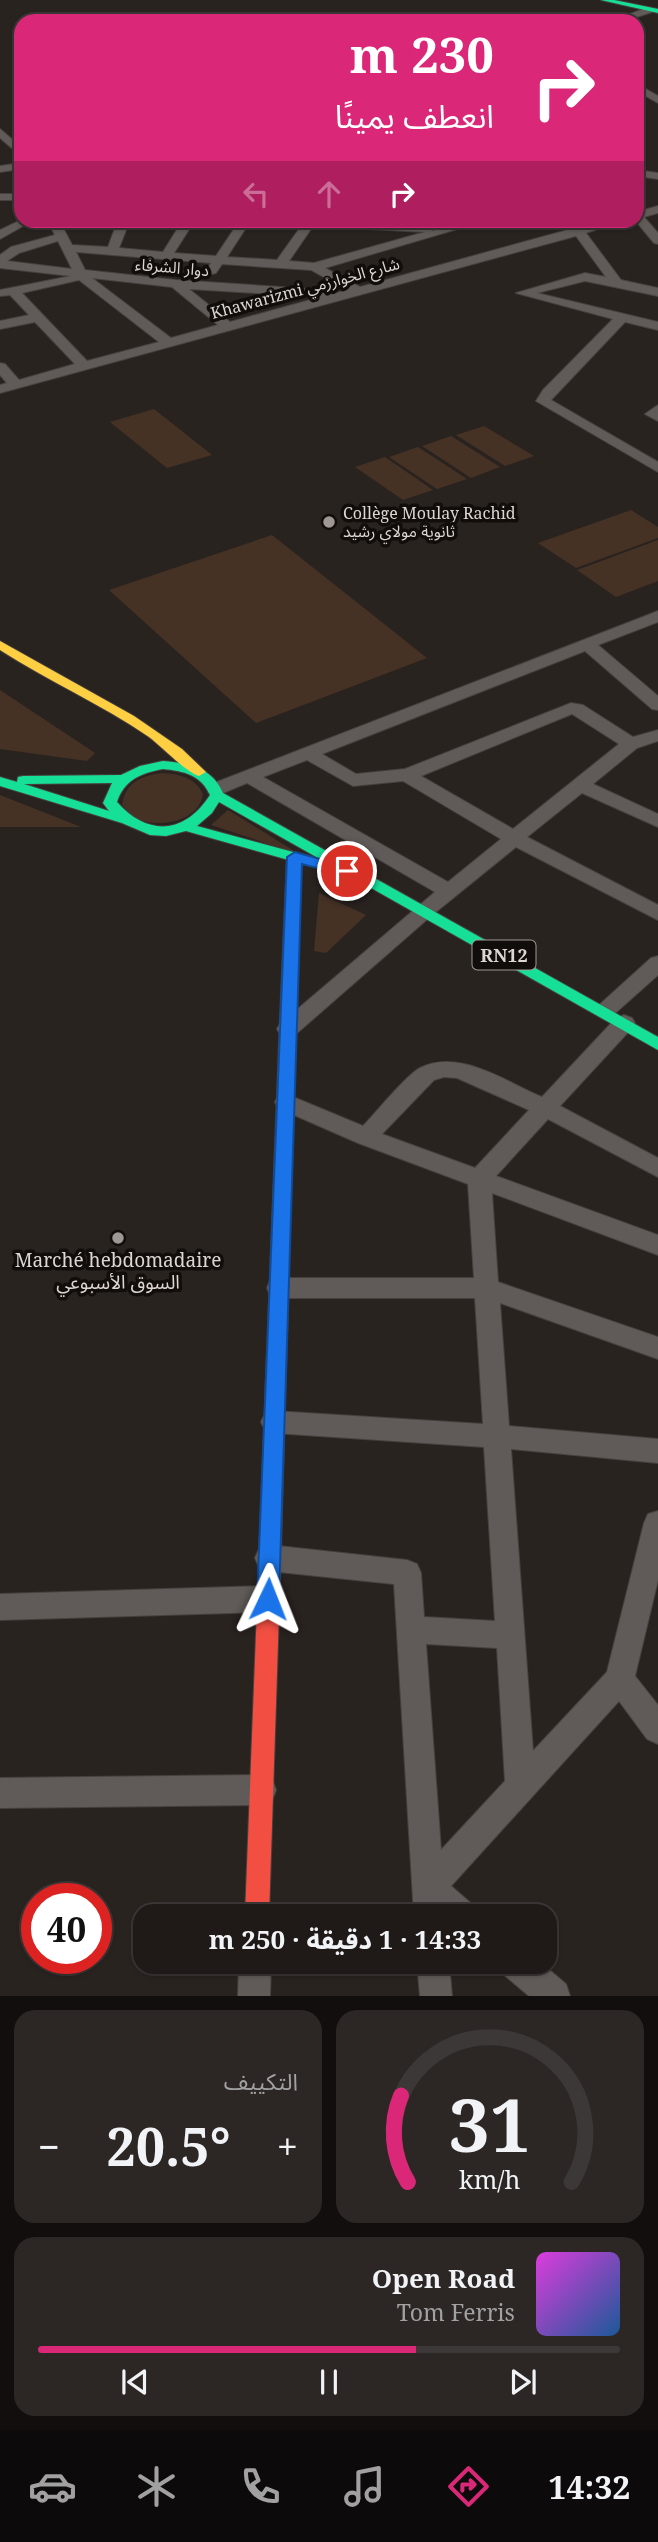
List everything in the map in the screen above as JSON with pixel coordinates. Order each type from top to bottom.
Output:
[{"type":"main road","points":[[604,0],[654,10]]},
{"type":"main road","name":"RN12","points":[[0,645],[36,669],[151,728],[180,750],[216,792],[347,871],[605,1011],[658,1044]]},
{"type":"main road","points":[[120,713],[134,744],[150,767]]},
{"type":"main road","points":[[0,780],[122,779],[150,767],[176,766],[199,772]]},
{"type":"main road","points":[[120,819],[110,803],[110,795],[122,779]]},
{"type":"main road","points":[[0,780],[120,819]]},
{"type":"main road","points":[[186,827],[209,813],[216,792]]},
{"type":"main road","name":"RN12","points":[[120,819],[133,827],[150,830],[186,827],[347,871]]},
{"type":"main road","points":[[257,1904],[295,857]]},
{"type":"street","points":[[0,132],[14,146]]},
{"type":"street","points":[[644,224],[658,240]]},
{"type":"street","points":[[57,228],[81,275],[169,343]]},
{"type":"street","points":[[112,252],[121,228]]},
{"type":"street","points":[[166,256],[184,228]]},
{"type":"street","points":[[201,286],[241,228]]},
{"type":"street","points":[[280,265],[306,228]]},
{"type":"street","points":[[322,228],[351,242],[460,228]]},
{"type":"street","points":[[314,267],[372,228]]},
{"type":"street","points":[[429,228],[454,230]]},
{"type":"street","name":"Khawarizmi شارع الخوارزمي","points":[[0,388],[592,228]]},
{"type":"street","points":[[579,232],[617,283]]},
{"type":"street","points":[[0,262],[15,250],[64,243],[112,252],[314,267],[358,291]]},
{"type":"street","name":"دوار الشرفاء","points":[[0,262],[81,275],[342,295]]},
{"type":"street","points":[[7,292],[81,275]]},
{"type":"street","points":[[658,292],[585,277],[522,293],[658,326]]},
{"type":"street","points":[[176,284],[228,327]]},
{"type":"street","points":[[7,292],[38,317],[84,366]]},
{"type":"street","points":[[0,325],[38,317]]},
{"type":"street","points":[[622,317],[543,401],[658,468]]},
{"type":"street","points":[[0,367],[16,384]]},
{"type":"street","points":[[658,409],[652,414],[658,417]]},
{"type":"street","points":[[216,792],[248,776],[307,753],[587,644],[655,621]]},
{"type":"street","points":[[587,644],[654,697]]},
{"type":"street","points":[[307,753],[353,780],[384,775],[407,775],[571,708],[577,709],[631,744]]},
{"type":"street","points":[[288,1029],[424,911],[631,744],[658,735]]},
{"type":"street","points":[[407,775],[514,838],[658,913]]},
{"type":"street","points":[[248,776],[449,891]]},
{"type":"street","points":[[580,785],[649,809],[658,821]]},
{"type":"street","points":[[605,1011],[654,968]]},
{"type":"street","points":[[521,1789],[479,1179],[624,1023]]},
{"type":"street","points":[[366,1137],[420,1078],[444,1069],[472,1073],[658,1168]]},
{"type":"street","points":[[286,1102],[366,1137],[658,1245]]},
{"type":"street","points":[[279,1289],[487,1288],[658,1348]]},
{"type":"street","points":[[274,1422],[497,1436],[658,1451]]},
{"type":"street","points":[[429,1901],[521,1789],[620,1679],[658,1523]]},
{"type":"street","points":[[270,1558],[404,1571],[408,1575],[429,1901]]},
{"type":"street","points":[[0,1607],[268,1599]]},
{"type":"street","points":[[411,1630],[510,1636]]},
{"type":"street","points":[[620,1679],[658,1729]]},
{"type":"street","points":[[0,1793],[261,1790]]},
{"type":"street","points":[[254,1996],[255,1974]]},
{"type":"street","points":[[434,1974],[436,1996]]},
{"type":"street","points":[[529,1974],[554,1996]]},
{"type":"shaded area","points":[[154,409],[212,455],[167,468],[110,422]]},
{"type":"shaded area","points":[[484,426],[534,456],[505,466],[456,435]]},
{"type":"shaded area","points":[[451,436],[500,467],[471,478],[422,446]]},
{"type":"shaded area","points":[[418,447],[467,479],[437,489],[389,457]]},
{"type":"shaded area","points":[[385,457],[433,490],[403,500],[355,467]]},
{"type":"shaded area","points":[[631,510],[658,527],[658,538],[576,568],[538,543]]},
{"type":"shaded area","points":[[272,535],[427,658],[256,723],[109,590]]},
{"type":"shaded area","points":[[658,540],[658,581],[616,597],[577,570]]},
{"type":"shaded area","points":[[0,690],[95,753],[87,761],[0,749]]},
{"type":"shaded area","points":[[162,773],[180,776],[196,784],[203,794],[200,804],[185,817],[164,823],[143,821],[132,816],[122,805],[126,791],[140,779]]},
{"type":"shaded area","points":[[0,795],[81,827],[0,827]]},
{"type":"shaded area","points":[[228,810],[299,854],[211,825]]},
{"type":"shaded area","points":[[319,893],[366,915],[326,953],[314,951]]},
{"type":"traffic: fast","points":[[604,0],[658,11]]},
{"type":"traffic: fast","points":[[163,765],[196,771],[208,780],[217,795],[195,821],[181,828],[150,830],[121,816],[110,803],[122,780],[145,769],[163,765]]},
{"type":"traffic: fast","points":[[23,780],[122,779]]},
{"type":"traffic: fast","points":[[0,781],[120,819]]},
{"type":"traffic: fast","points":[[217,795],[658,1044]]},
{"type":"traffic: fast","points":[[186,827],[303,859]]},
{"type":"traffic: slow","points":[[0,645],[129,718],[154,734],[199,772]]},
{"type":"traffic: slow","points":[[269,1582],[288,1018]]},
{"type":"traffic: jam","points":[[288,1018],[294,857]]},
{"type":"traffic: jam","points":[[257,1904],[269,1582]]},
{"type":"place","name":"Collège Moulay Rachid ثانوية مولاي رشيد","points":[[329,522]]},
{"type":"place","name":"Marché hebdomadaire السوق الأسبوعي","points":[[118,1238]]},
{"type":"route","points":[[268,1599],[295,857],[347,871]]}]
